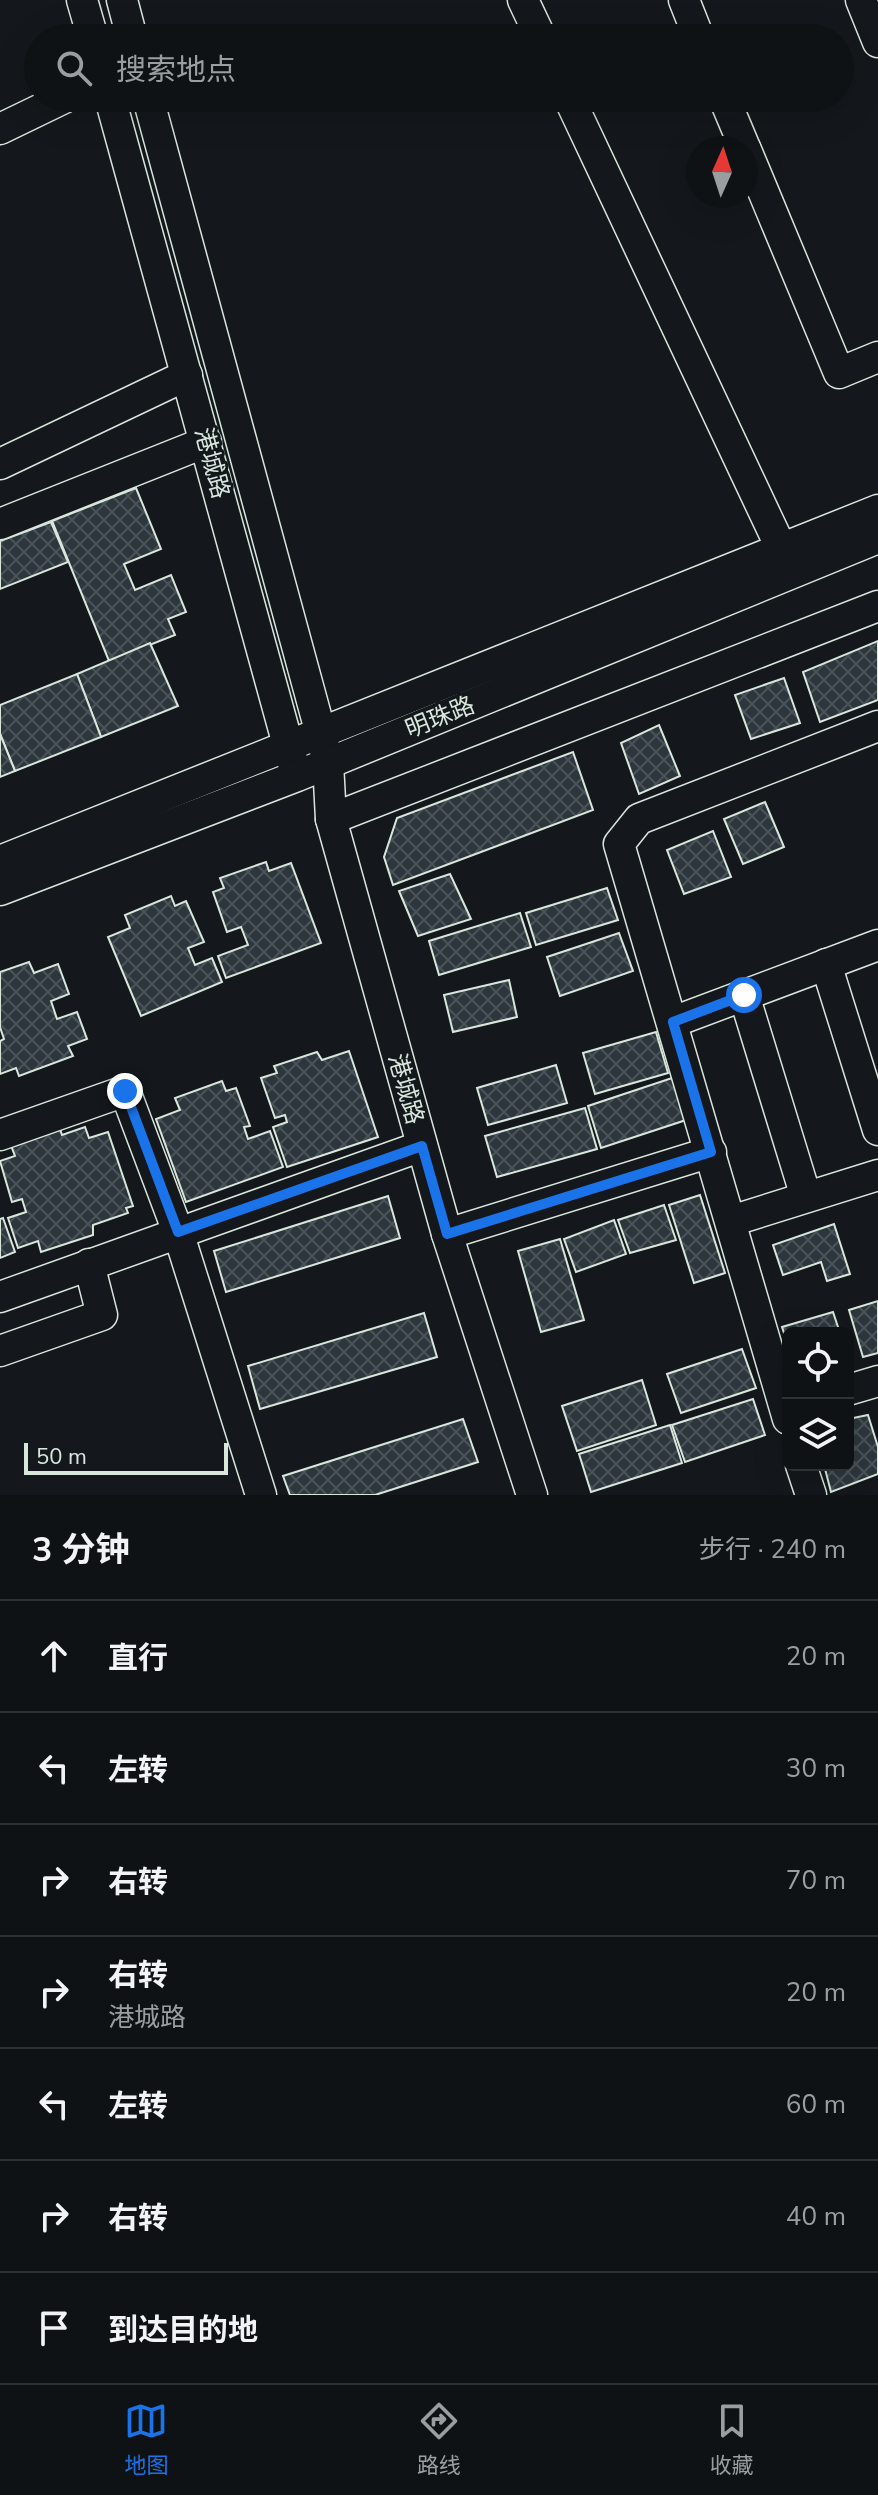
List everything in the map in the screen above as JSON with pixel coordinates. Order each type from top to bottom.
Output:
[{"type":"street","points":[[82,0],[89,24]]},
{"type":"street","points":[[122,0],[128,24]]},
{"type":"street","points":[[523,0],[534,24]]},
{"type":"street","points":[[684,0],[693,24]]},
{"type":"street","points":[[861,0],[878,42]]},
{"type":"street","points":[[0,129],[35,112]]},
{"type":"street","name":"港城路","points":[[114,112],[293,761],[331,819]]},
{"type":"street","name":"港城路","points":[[152,112],[324,748],[331,819],[447,1234],[532,1495]]},
{"type":"street","points":[[576,112],[782,550]]},
{"type":"street","points":[[730,112],[740,136]]},
{"type":"street","points":[[758,178],[839,373],[878,357]]},
{"type":"street","points":[[0,464],[187,375]]},
{"type":"street","points":[[0,524],[206,442]]},
{"type":"street","name":"明珠路","points":[[0,890],[878,510]]},
{"type":"street","name":"明珠路","points":[[324,748],[878,538]]},
{"type":"street","points":[[331,819],[878,606]]},
{"type":"street","points":[[783,1399],[619,844],[639,819],[878,726]]},
{"type":"street","name":"明珠路","points":[[0,861],[293,761]]},
{"type":"street","points":[[673,1022],[878,945]]},
{"type":"street","points":[[826,964],[878,1130]]},
{"type":"street","points":[[744,995],[806,1197]]},
{"type":"street","points":[[0,1135],[125,1091],[178,1232],[261,1495]]},
{"type":"street","points":[[0,1297],[422,1146]]},
{"type":"street","points":[[447,1234],[711,1152]]},
{"type":"street","points":[[731,1221],[878,1175]]},
{"type":"street","points":[[0,1351],[102,1315],[89,1264]]},
{"type":"street","points":[[854,1388],[878,1381]]},
{"type":"street","points":[[803,1471],[811,1495]]},
{"type":"building","points":[[136,488],[161,549],[124,564],[135,590],[171,575],[186,612],[168,619],[175,635],[109,661],[52,521]]},
{"type":"building","points":[[51,522],[68,562],[0,589],[0,541]]},
{"type":"building","points":[[878,641],[878,700],[820,722],[803,672]]},
{"type":"building","points":[[150,643],[178,706],[101,737],[77,674]]},
{"type":"building","points":[[77,674],[101,737],[15,771],[0,734],[0,705]]},
{"type":"building","points":[[784,678],[800,723],[751,739],[735,695]]},
{"type":"building","points":[[659,725],[680,776],[639,794],[621,743]]},
{"type":"building","points":[[0,734],[15,771],[0,777]]},
{"type":"building","points":[[573,752],[593,810],[393,885],[384,857],[397,818]]},
{"type":"building","points":[[765,802],[784,847],[743,864],[724,819]]},
{"type":"building","points":[[713,831],[731,877],[684,894],[667,850]]},
{"type":"building","points":[[266,862],[269,871],[291,863],[321,943],[226,978],[218,956],[248,945],[241,927],[227,932],[213,892],[224,888],[220,878]]},
{"type":"building","points":[[450,874],[471,919],[418,936],[399,891]]},
{"type":"building","points":[[607,888],[618,920],[536,945],[526,913]]},
{"type":"building","points":[[171,896],[175,906],[186,901],[204,942],[188,948],[195,965],[212,958],[222,982],[141,1016],[108,937],[130,928],[125,915]]},
{"type":"building","points":[[520,913],[531,947],[439,975],[429,941]]},
{"type":"building","points":[[619,933],[633,971],[560,996],[547,957]]},
{"type":"building","points":[[29,962],[34,973],[58,964],[69,994],[51,1001],[57,1019],[77,1012],[87,1039],[68,1046],[73,1056],[19,1076],[16,1068],[0,1074],[0,1041],[4,1039],[0,1027],[0,972]]},
{"type":"building","points":[[509,980],[517,1017],[453,1032],[444,995]]},
{"type":"building","points":[[656,1032],[668,1073],[595,1094],[583,1053]]},
{"type":"building","points":[[349,1051],[378,1137],[287,1167],[273,1127],[287,1122],[285,1115],[275,1118],[261,1078],[277,1073],[274,1066],[317,1052],[322,1060]]},
{"type":"building","points":[[556,1065],[567,1103],[488,1125],[477,1088]]},
{"type":"building","points":[[672,1078],[686,1120],[601,1148],[588,1106]]},
{"type":"building","points":[[222,1081],[226,1091],[236,1088],[250,1126],[244,1127],[248,1139],[270,1131],[283,1167],[186,1202],[156,1119],[180,1110],[175,1098]]},
{"type":"building","points":[[585,1108],[597,1149],[497,1177],[485,1136]]},
{"type":"building","points":[[59,1126],[62,1135],[85,1127],[89,1138],[108,1132],[133,1206],[126,1208],[128,1213],[93,1225],[93,1235],[41,1252],[38,1241],[18,1248],[8,1218],[26,1212],[22,1199],[12,1202],[0,1161],[15,1156],[10,1143]]},
{"type":"building","points":[[700,1195],[725,1273],[694,1283],[669,1205]]},
{"type":"building","points":[[388,1196],[400,1238],[226,1292],[214,1251]]},
{"type":"building","points":[[664,1205],[676,1240],[630,1253],[618,1220]]},
{"type":"building","points":[[3,1218],[15,1252],[0,1258],[0,1219]]},
{"type":"building","points":[[614,1220],[626,1254],[576,1272],[564,1239]]},
{"type":"building","points":[[834,1224],[850,1274],[827,1281],[821,1262],[783,1275],[773,1245]]},
{"type":"building","points":[[560,1239],[584,1320],[541,1332],[518,1251]]},
{"type":"building","points":[[878,1301],[878,1353],[863,1357],[849,1310]]},
{"type":"building","points":[[833,1312],[838,1327],[782,1327]]},
{"type":"building","points":[[424,1313],[437,1357],[260,1409],[248,1366]]},
{"type":"building","points":[[742,1349],[756,1388],[681,1413],[667,1374]]},
{"type":"building","points":[[642,1380],[656,1425],[577,1451],[562,1406]]},
{"type":"building","points":[[753,1399],[765,1435],[685,1462],[672,1425]]},
{"type":"building","points":[[868,1415],[878,1447],[878,1474],[831,1492],[826,1471],[854,1471],[854,1418]]},
{"type":"building","points":[[463,1419],[478,1462],[375,1495],[290,1495],[283,1476]]},
{"type":"building","points":[[670,1425],[682,1463],[591,1492],[579,1454]]},
{"type":"route","points":[[125,1091],[178,1232],[422,1146],[447,1234],[711,1152],[673,1022],[744,995]]}]
